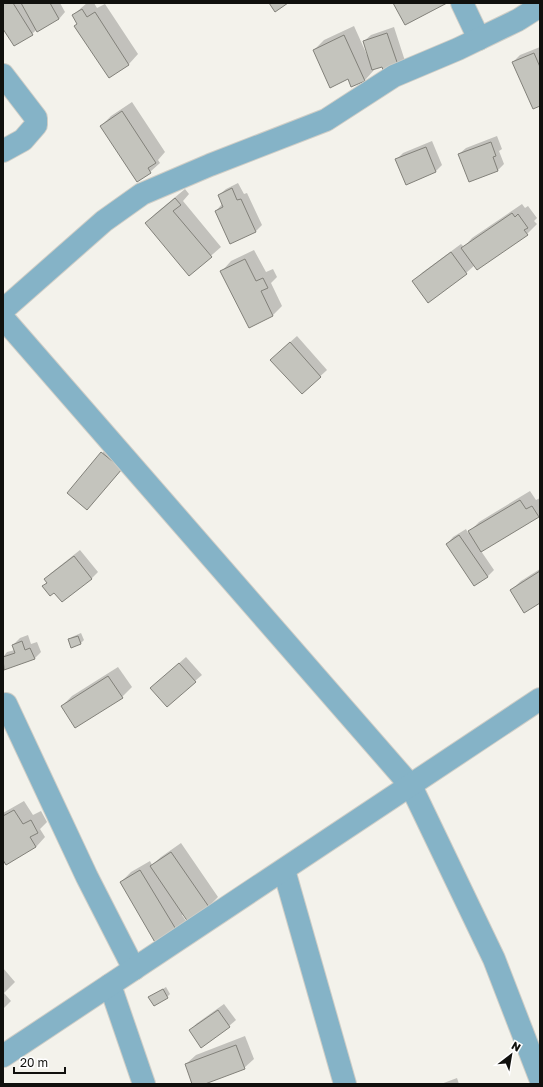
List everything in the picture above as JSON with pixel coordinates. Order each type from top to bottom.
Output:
[{"type":"street","points":[[462,3],[478,39]]},
{"type":"street","points":[[3,310],[104,221],[142,194],[326,120],[394,76],[518,20],[540,6]]},
{"type":"street","points":[[3,76],[36,118],[36,125],[23,140],[3,151]]},
{"type":"street","points":[[3,318],[411,786],[494,959],[540,1078]]},
{"type":"street","points":[[3,1056],[540,699]]},
{"type":"street","points":[[6,704],[87,877],[134,969]]},
{"type":"street","points":[[284,870],[345,1084]]},
{"type":"street","points":[[110,985],[144,1084]]},
{"type":"building","points":[[3,3],[13,3],[33,35],[14,46],[3,29]]},
{"type":"building","points":[[21,3],[50,3],[59,19],[37,32]]},
{"type":"building","points":[[269,3],[288,3],[275,12]]},
{"type":"building","points":[[393,3],[447,3],[405,25]]},
{"type":"building","points":[[82,9],[87,17],[95,12],[129,65],[109,78],[74,26],[77,24],[72,15]]},
{"type":"building","points":[[387,33],[399,68],[384,73],[382,67],[372,70],[363,41]]},
{"type":"building","points":[[344,35],[365,81],[351,87],[348,79],[330,88],[313,50]]},
{"type":"building","points":[[534,53],[540,67],[540,106],[533,109],[512,62]]},
{"type":"building","points":[[122,111],[156,163],[148,168],[151,173],[137,182],[100,126]]},
{"type":"building","points":[[491,142],[496,156],[493,157],[498,171],[469,182],[458,154]]},
{"type":"building","points":[[426,147],[436,172],[406,185],[395,159]]},
{"type":"building","points":[[232,188],[237,200],[241,199],[256,232],[230,244],[215,211],[223,207],[218,195]]},
{"type":"building","points":[[175,198],[181,205],[173,211],[212,257],[189,276],[145,223]]},
{"type":"building","points":[[512,213],[515,217],[518,214],[528,228],[524,230],[528,235],[477,270],[461,248]]},
{"type":"building","points":[[451,252],[467,274],[428,303],[412,281]]},
{"type":"building","points":[[245,259],[256,281],[263,278],[268,288],[261,291],[273,316],[249,328],[220,271]]},
{"type":"building","points":[[290,342],[321,377],[302,394],[270,360]]},
{"type":"building","points":[[101,452],[122,469],[87,510],[67,493]]},
{"type":"building","points":[[520,500],[526,509],[532,506],[539,517],[481,552],[468,531]]},
{"type":"building","points":[[459,535],[488,577],[474,586],[446,544]]},
{"type":"building","points":[[74,556],[92,579],[62,602],[54,593],[50,596],[42,586],[47,583],[44,579]]},
{"type":"building","points":[[540,571],[540,603],[524,613],[510,590]]},
{"type":"building","points":[[78,636],[81,644],[71,648],[68,639]]},
{"type":"building","points":[[22,641],[25,650],[30,648],[35,659],[4,670],[3,657],[15,653],[12,645]]},
{"type":"building","points":[[179,663],[196,682],[167,707],[150,688]]},
{"type":"building","points":[[108,676],[123,698],[75,728],[61,706]]},
{"type":"building","points":[[14,810],[23,824],[31,820],[38,833],[30,837],[36,847],[6,865],[3,860],[3,816]]},
{"type":"building","points":[[171,852],[209,907],[188,922],[150,866]]},
{"type":"building","points":[[140,870],[177,931],[156,944],[120,882]]},
{"type":"building","points":[[163,989],[168,998],[154,1006],[148,997]]},
{"type":"building","points":[[218,1010],[230,1027],[201,1048],[189,1030]]},
{"type":"building","points":[[236,1045],[245,1069],[205,1084],[192,1084],[185,1064]]}]
